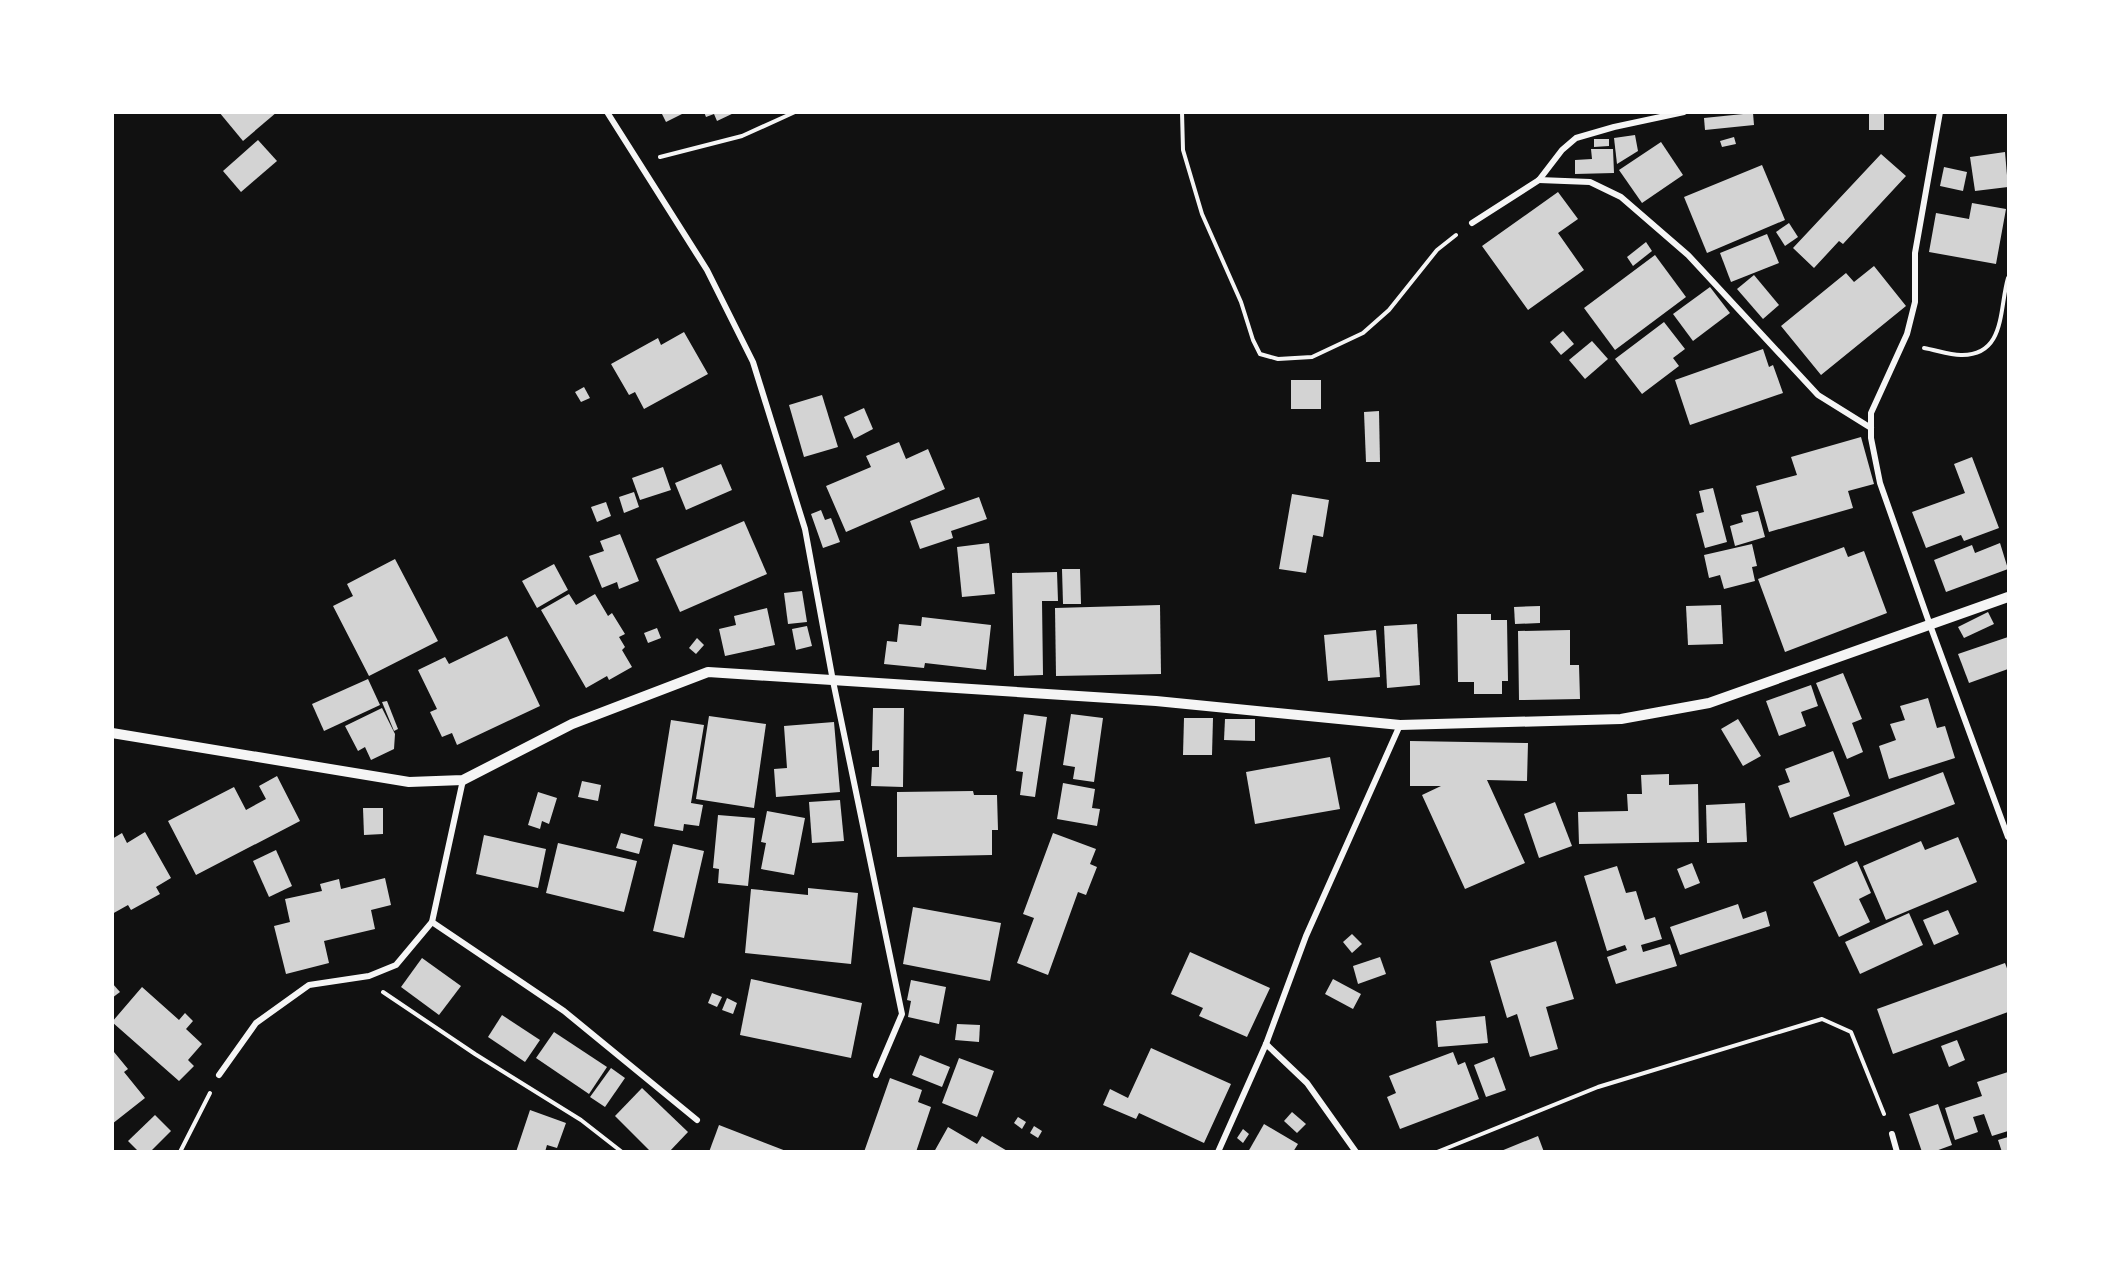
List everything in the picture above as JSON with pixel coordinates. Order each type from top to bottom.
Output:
[{"type":"street","points":[[607,112],[707,270],[753,362],[805,529],[833,681],[902,1014],[876,1075]]},
{"type":"street","points":[[1472,223],[1539,180],[1562,150],[1576,138],[1614,127],[1684,112]]},
{"type":"street","points":[[1940,112],[1915,253],[1915,302],[1903,343],[1871,413],[1871,438],[1880,483],[2008,837]]},
{"type":"street","points":[[1539,180],[1590,183],[1621,197],[1688,255],[1818,395],[1871,428]]},
{"type":"street","points":[[112,733],[409,782],[463,780],[572,724],[708,672],[1156,701],[1400,725],[1621,719],[1709,703],[2008,597]]},
{"type":"street","points":[[1218,1152],[1266,1044],[1306,936],[1400,725]]},
{"type":"street","points":[[219,1075],[256,1023],[309,985],[369,976],[396,965],[432,922],[463,780]]},
{"type":"street","points":[[432,922],[564,1011],[697,1120]]},
{"type":"street","points":[[1266,1044],[1307,1083],[1356,1152]]},
{"type":"street","points":[[1892,1134],[1897,1152]]},
{"type":"path","points":[[639,162],[742,136],[795,112]]},
{"type":"path","points":[[1182,112],[1184,150],[1202,214],[1241,302],[1260,354],[1278,359],[1312,357],[1364,333],[1389,310],[1437,250],[1472,223]]},
{"type":"path","points":[[1903,343],[1959,356],[1975,354],[1992,343],[1999,326],[2008,278]]},
{"type":"path","points":[[369,976],[385,994],[581,1120],[622,1152]]},
{"type":"path","points":[[1437,1152],[1598,1087],[1822,1019],[1851,1032],[1892,1134]]},
{"type":"path","points":[[180,1152],[219,1075]]},
{"type":"building","points":[[219,112],[277,112],[243,141]]},
{"type":"building","points":[[661,112],[686,112],[666,122]]},
{"type":"building","points":[[704,112],[736,112],[717,121],[714,114],[706,117]]},
{"type":"building","points":[[1869,112],[1884,112],[1884,130],[1869,130]]},
{"type":"building","points":[[1753,113],[1754,125],[1705,130],[1704,118]]},
{"type":"building","points":[[1635,135],[1638,151],[1617,164],[1614,138]]},
{"type":"building","points":[[1734,137],[1736,144],[1722,147],[1720,141]]},
{"type":"building","points":[[1594,139],[1609,139],[1609,146],[1594,147]]},
{"type":"building","points":[[258,140],[277,161],[241,192],[223,171]]},
{"type":"building","points":[[1661,142],[1683,175],[1642,203],[1619,170]]},
{"type":"building","points":[[1591,149],[1613,149],[1614,173],[1575,174],[1575,160],[1592,159]]},
{"type":"building","points":[[2005,152],[2008,187],[1975,191],[1970,157]]},
{"type":"building","points":[[1881,154],[1906,176],[1843,244],[1839,241],[1814,268],[1793,248]]},
{"type":"building","points":[[1762,165],[1785,220],[1707,253],[1684,197]]},
{"type":"building","points":[[1944,167],[1967,172],[1963,191],[1940,186]]},
{"type":"building","points":[[1558,192],[1578,219],[1558,233],[1584,270],[1528,310],[1482,246]]},
{"type":"building","points":[[1972,203],[2006,209],[1996,264],[1929,252],[1936,213],[1969,219]]},
{"type":"building","points":[[1789,223],[1798,237],[1785,246],[1776,232]]},
{"type":"building","points":[[1767,234],[1779,263],[1731,282],[1720,253]]},
{"type":"building","points":[[1646,242],[1652,251],[1633,266],[1627,257]]},
{"type":"building","points":[[1655,255],[1686,297],[1615,350],[1584,308]]},
{"type":"building","points":[[1874,266],[1906,306],[1821,375],[1781,326],[1846,273],[1854,282]]},
{"type":"building","points":[[1754,275],[1779,305],[1763,319],[1737,289]]},
{"type":"building","points":[[1710,287],[1730,313],[1693,341],[1673,314]]},
{"type":"building","points":[[1664,322],[1685,349],[1673,358],[1679,366],[1642,394],[1615,359]]},
{"type":"building","points":[[1563,331],[1574,344],[1561,355],[1550,342]]},
{"type":"building","points":[[684,332],[708,374],[644,409],[635,392],[629,395],[611,364],[658,338],[661,345]]},
{"type":"building","points":[[1592,341],[1608,359],[1585,379],[1569,360]]},
{"type":"building","points":[[1763,349],[1769,367],[1773,365],[1783,393],[1690,425],[1675,380]]},
{"type":"building","points":[[1291,380],[1321,380],[1321,409],[1291,409]]},
{"type":"building","points":[[584,387],[590,398],[581,402],[575,392]]},
{"type":"building","points":[[822,395],[838,447],[804,457],[789,405]]},
{"type":"building","points":[[864,408],[873,429],[854,439],[844,417]]},
{"type":"building","points":[[1379,411],[1380,462],[1366,462],[1364,412]]},
{"type":"building","points":[[1861,437],[1874,484],[1848,491],[1853,508],[1769,532],[1756,486],[1797,475],[1791,457]]},
{"type":"building","points":[[899,442],[906,459],[928,449],[945,489],[846,532],[826,486],[871,467],[866,456]]},
{"type":"building","points":[[1972,457],[1999,528],[1964,541],[1961,535],[1926,548],[1912,512],[1965,493],[1954,464]]},
{"type":"building","points":[[721,464],[732,490],[686,510],[675,483]]},
{"type":"building","points":[[663,467],[671,490],[640,500],[632,478]]},
{"type":"building","points":[[1713,488],[1727,542],[1705,548],[1696,514],[1704,512],[1699,491]]},
{"type":"building","points":[[634,492],[639,507],[624,513],[619,497]]},
{"type":"building","points":[[1292,494],[1329,500],[1323,537],[1313,535],[1306,573],[1279,569]]},
{"type":"building","points":[[979,497],[987,519],[951,531],[953,538],[920,549],[910,521]]},
{"type":"building","points":[[606,502],[611,516],[597,522],[591,507]]},
{"type":"building","points":[[821,510],[825,520],[831,518],[840,542],[823,548],[811,514]]},
{"type":"building","points":[[1758,511],[1765,537],[1735,546],[1730,526],[1743,522],[1741,515]]},
{"type":"building","points":[[744,521],[767,574],[680,612],[656,559]]},
{"type":"building","points":[[620,534],[639,581],[619,589],[617,582],[602,588],[589,556],[604,551],[600,541]]},
{"type":"building","points":[[989,543],[995,594],[962,597],[957,547]]},
{"type":"building","points":[[2000,543],[2008,569],[1946,592],[1934,560],[1972,545],[1975,553]]},
{"type":"building","points":[[1752,544],[1757,566],[1752,567],[1755,581],[1724,589],[1720,575],[1709,578],[1704,555]]},
{"type":"building","points":[[1844,547],[1848,557],[1864,551],[1887,613],[1785,652],[1758,579]]},
{"type":"building","points":[[395,559],[438,641],[369,676],[333,606],[353,596],[347,584]]},
{"type":"building","points":[[554,564],[568,590],[537,608],[522,581]]},
{"type":"building","points":[[1062,569],[1080,569],[1081,604],[1063,604]]},
{"type":"building","points":[[1057,572],[1058,601],[1042,601],[1043,675],[1014,676],[1012,573]]},
{"type":"building","points":[[802,591],[807,622],[788,624],[784,593]]},
{"type":"building","points":[[569,594],[576,605],[595,594],[608,616],[612,613],[625,634],[619,637],[625,647],[622,650],[632,667],[609,680],[607,676],[586,688],[541,610]]},
{"type":"building","points":[[1160,605],[1161,674],[1056,676],[1055,608]]},
{"type":"building","points":[[1721,605],[1723,644],[1688,645],[1686,606]]},
{"type":"building","points":[[1540,606],[1540,623],[1515,624],[1514,607]]},
{"type":"building","points":[[767,608],[775,645],[725,656],[719,629],[736,625],[734,616]]},
{"type":"building","points":[[1988,612],[1994,624],[1964,638],[1958,627]]},
{"type":"building","points":[[1457,614],[1491,614],[1491,620],[1507,620],[1508,681],[1502,681],[1502,694],[1474,694],[1474,682],[1458,682]]},
{"type":"building","points":[[922,617],[991,625],[986,670],[925,663],[924,668],[884,664],[887,641],[897,642],[899,624],[921,626]]},
{"type":"building","points":[[1417,624],[1420,685],[1387,688],[1384,626]]},
{"type":"building","points":[[807,626],[812,646],[796,650],[792,629]]},
{"type":"building","points":[[657,628],[661,638],[648,643],[644,633]]},
{"type":"building","points":[[1376,630],[1380,677],[1328,681],[1324,635]]},
{"type":"building","points":[[1570,630],[1570,665],[1579,665],[1580,699],[1519,700],[1518,631]]},
{"type":"building","points":[[507,636],[540,706],[457,745],[452,733],[442,737],[430,712],[437,709],[418,670],[445,657],[449,664]]},
{"type":"building","points":[[2008,637],[2008,669],[1969,683],[1958,654]]},
{"type":"building","points":[[697,638],[704,645],[696,654],[689,648]]},
{"type":"building","points":[[1843,673],[1862,719],[1852,723],[1863,752],[1847,759],[1816,683]]},
{"type":"building","points":[[368,679],[380,705],[324,731],[312,704]]},
{"type":"building","points":[[1811,685],[1818,706],[1801,712],[1806,726],[1779,736],[1766,701]]},
{"type":"building","points":[[1928,698],[1937,728],[1945,726],[1955,758],[1889,779],[1879,746],[1896,740],[1890,724],[1905,720],[1900,706]]},
{"type":"building","points":[[387,701],[398,729],[394,731],[382,702]]},
{"type":"building","points":[[382,708],[395,734],[394,749],[371,760],[365,747],[358,751],[345,726]]},
{"type":"building","points":[[873,708],[904,708],[903,787],[871,786],[872,767],[879,767],[879,750],[872,751]]},
{"type":"building","points":[[1024,714],[1047,717],[1035,797],[1020,795],[1023,772],[1016,771]]},
{"type":"building","points":[[1071,714],[1103,718],[1094,782],[1073,779],[1075,767],[1063,765]]},
{"type":"building","points":[[709,716],[766,724],[754,808],[696,799]]},
{"type":"building","points":[[1184,718],[1213,718],[1212,755],[1183,755]]},
{"type":"building","points":[[1225,719],[1255,719],[1255,741],[1224,740]]},
{"type":"building","points":[[1738,719],[1761,756],[1743,766],[1721,729]]},
{"type":"building","points":[[671,720],[704,725],[691,803],[703,805],[699,826],[684,824],[683,831],[654,826]]},
{"type":"building","points":[[834,722],[840,792],[776,797],[774,769],[787,768],[784,726]]},
{"type":"building","points":[[1410,741],[1528,743],[1527,781],[1487,780],[1525,863],[1465,889],[1422,795],[1441,786],[1410,786]]},
{"type":"building","points":[[1833,751],[1850,796],[1790,818],[1778,786],[1790,782],[1785,769]]},
{"type":"building","points":[[1330,757],[1340,809],[1255,824],[1246,772]]},
{"type":"building","points":[[1943,772],[1955,804],[1845,846],[1833,813]]},
{"type":"building","points":[[1669,774],[1669,785],[1698,784],[1699,842],[1579,844],[1578,812],[1628,811],[1627,794],[1642,794],[1641,775]]},
{"type":"building","points":[[277,776],[300,821],[196,875],[168,821],[234,787],[246,810],[266,799],[259,786]]},
{"type":"building","points":[[582,781],[601,785],[598,801],[578,797]]},
{"type":"building","points":[[1063,783],[1095,789],[1092,808],[1100,809],[1097,826],[1057,819]]},
{"type":"building","points":[[973,791],[974,795],[997,795],[998,830],[992,830],[992,855],[897,857],[897,792]]},
{"type":"building","points":[[538,792],[557,798],[549,824],[542,821],[540,829],[528,825]]},
{"type":"building","points":[[840,800],[844,841],[812,843],[809,802]]},
{"type":"building","points":[[1555,802],[1572,846],[1539,858],[1524,814]]},
{"type":"building","points":[[1745,803],[1747,842],[1707,843],[1706,805]]},
{"type":"building","points":[[363,808],[383,808],[383,834],[364,835]]},
{"type":"building","points":[[767,811],[805,818],[794,875],[761,869],[766,843],[761,842]]},
{"type":"building","points":[[718,815],[755,818],[748,886],[718,883],[719,869],[713,868]]},
{"type":"building","points":[[145,832],[171,878],[156,887],[160,894],[131,910],[128,905],[112,914],[112,839],[122,833],[127,843]]},
{"type":"building","points":[[621,833],[643,839],[639,854],[616,848]]},
{"type":"building","points":[[1053,833],[1096,849],[1090,864],[1097,867],[1086,895],[1078,892],[1048,975],[1017,963],[1034,918],[1023,914]]},
{"type":"building","points":[[484,835],[546,849],[538,888],[476,874]]},
{"type":"building","points":[[1958,837],[1977,882],[1886,920],[1863,866],[1921,841],[1925,850]]},
{"type":"building","points":[[558,843],[637,861],[624,912],[546,893]]},
{"type":"building","points":[[673,844],[704,851],[684,938],[653,931]]},
{"type":"building","points":[[276,850],[292,886],[269,897],[253,861]]},
{"type":"building","points":[[1857,861],[1871,893],[1859,899],[1870,922],[1839,937],[1813,882]]},
{"type":"building","points":[[1692,863],[1700,883],[1685,889],[1677,869]]},
{"type":"building","points":[[1617,866],[1626,893],[1636,891],[1645,920],[1655,917],[1662,939],[1641,945],[1643,952],[1670,944],[1677,966],[1616,984],[1607,957],[1627,950],[1625,945],[1607,951],[1584,876]]},
{"type":"building","points":[[385,878],[391,905],[371,910],[375,929],[324,941],[329,963],[286,974],[274,926],[290,922],[285,899],[322,891],[320,884],[339,879],[341,889]]},
{"type":"building","points":[[808,888],[858,893],[851,964],[745,953],[751,889],[808,895]]},
{"type":"building","points":[[1738,904],[1743,919],[1766,911],[1770,926],[1680,955],[1670,927]]},
{"type":"building","points":[[913,907],[1001,923],[990,981],[903,964]]},
{"type":"building","points":[[1948,910],[1959,934],[1934,945],[1923,920]]},
{"type":"building","points":[[1909,913],[1923,945],[1860,974],[1845,942]]},
{"type":"building","points":[[1352,934],[1362,944],[1352,953],[1343,942]]},
{"type":"building","points":[[1556,941],[1574,999],[1546,1007],[1558,1049],[1530,1057],[1517,1014],[1507,1018],[1490,961]]},
{"type":"building","points":[[1190,952],[1270,988],[1247,1037],[1199,1016],[1203,1008],[1171,994]]},
{"type":"building","points":[[1380,957],[1386,974],[1358,984],[1353,966]]},
{"type":"building","points":[[422,958],[461,986],[439,1015],[401,987]]},
{"type":"building","points":[[2005,963],[2008,971],[2008,1012],[1893,1054],[1877,1009]]},
{"type":"building","points":[[751,979],[862,1003],[851,1058],[740,1035]]},
{"type":"building","points":[[1333,979],[1361,994],[1353,1009],[1325,994]]},
{"type":"building","points":[[911,980],[946,987],[939,1024],[908,1017],[911,1001],[907,1000]]},
{"type":"building","points":[[112,983],[120,992],[112,998]]},
{"type":"building","points":[[142,987],[179,1020],[185,1013],[193,1021],[186,1029],[202,1044],[188,1060],[194,1066],[179,1081],[112,1022]]},
{"type":"building","points":[[712,993],[722,997],[717,1007],[708,1003]]},
{"type":"building","points":[[727,998],[737,1003],[733,1014],[722,1010]]},
{"type":"building","points":[[502,1015],[540,1040],[525,1062],[488,1037]]},
{"type":"building","points":[[1485,1016],[1488,1043],[1438,1047],[1436,1021]]},
{"type":"building","points":[[957,1024],[980,1025],[979,1042],[955,1040]]},
{"type":"building","points":[[554,1032],[607,1067],[589,1094],[536,1058]]},
{"type":"building","points":[[1957,1040],[1965,1060],[1949,1067],[1941,1046]]},
{"type":"building","points":[[1151,1048],[1231,1084],[1204,1143],[1139,1113],[1136,1119],[1103,1105],[1110,1089],[1128,1098]]},
{"type":"building","points":[[114,1052],[128,1069],[124,1072],[145,1098],[112,1124],[112,1054]]},
{"type":"building","points":[[1453,1052],[1458,1065],[1465,1062],[1479,1099],[1400,1129],[1387,1097],[1396,1093],[1389,1076]]},
{"type":"building","points":[[920,1055],[950,1067],[942,1087],[912,1075]]},
{"type":"building","points":[[1494,1057],[1506,1090],[1486,1097],[1474,1065]]},
{"type":"building","points":[[959,1058],[994,1071],[977,1117],[942,1103]]},
{"type":"building","points":[[611,1068],[625,1078],[605,1107],[590,1097]]},
{"type":"building","points":[[2008,1072],[2008,1131],[1992,1136],[1984,1114],[1973,1117],[1978,1132],[1955,1140],[1945,1108],[1982,1096],[1977,1082]]},
{"type":"building","points":[[890,1078],[922,1090],[918,1102],[931,1107],[916,1152],[864,1152]]},
{"type":"building","points":[[642,1088],[688,1132],[669,1152],[651,1152],[615,1116]]},
{"type":"building","points":[[1938,1104],[1952,1145],[1933,1152],[1922,1152],[1909,1114]]},
{"type":"building","points":[[530,1110],[566,1123],[557,1148],[547,1145],[545,1152],[516,1152]]},
{"type":"building","points":[[1292,1112],[1306,1124],[1297,1133],[1284,1121]]},
{"type":"building","points":[[155,1115],[171,1131],[150,1152],[139,1152],[128,1141]]},
{"type":"building","points":[[1018,1117],[1026,1122],[1022,1129],[1014,1123]]},
{"type":"building","points":[[1264,1124],[1298,1144],[1293,1152],[1248,1152]]},
{"type":"building","points":[[719,1125],[786,1151],[786,1152],[709,1152]]},
{"type":"building","points":[[1034,1126],[1042,1131],[1038,1138],[1030,1133]]},
{"type":"building","points":[[948,1127],[977,1144],[982,1136],[1009,1152],[934,1152]]},
{"type":"building","points":[[1243,1129],[1249,1134],[1243,1143],[1237,1138]]},
{"type":"building","points":[[1538,1136],[1544,1152],[1501,1152],[1501,1151]]},
{"type":"building","points":[[2008,1137],[2008,1152],[2002,1152],[1998,1140]]}]
